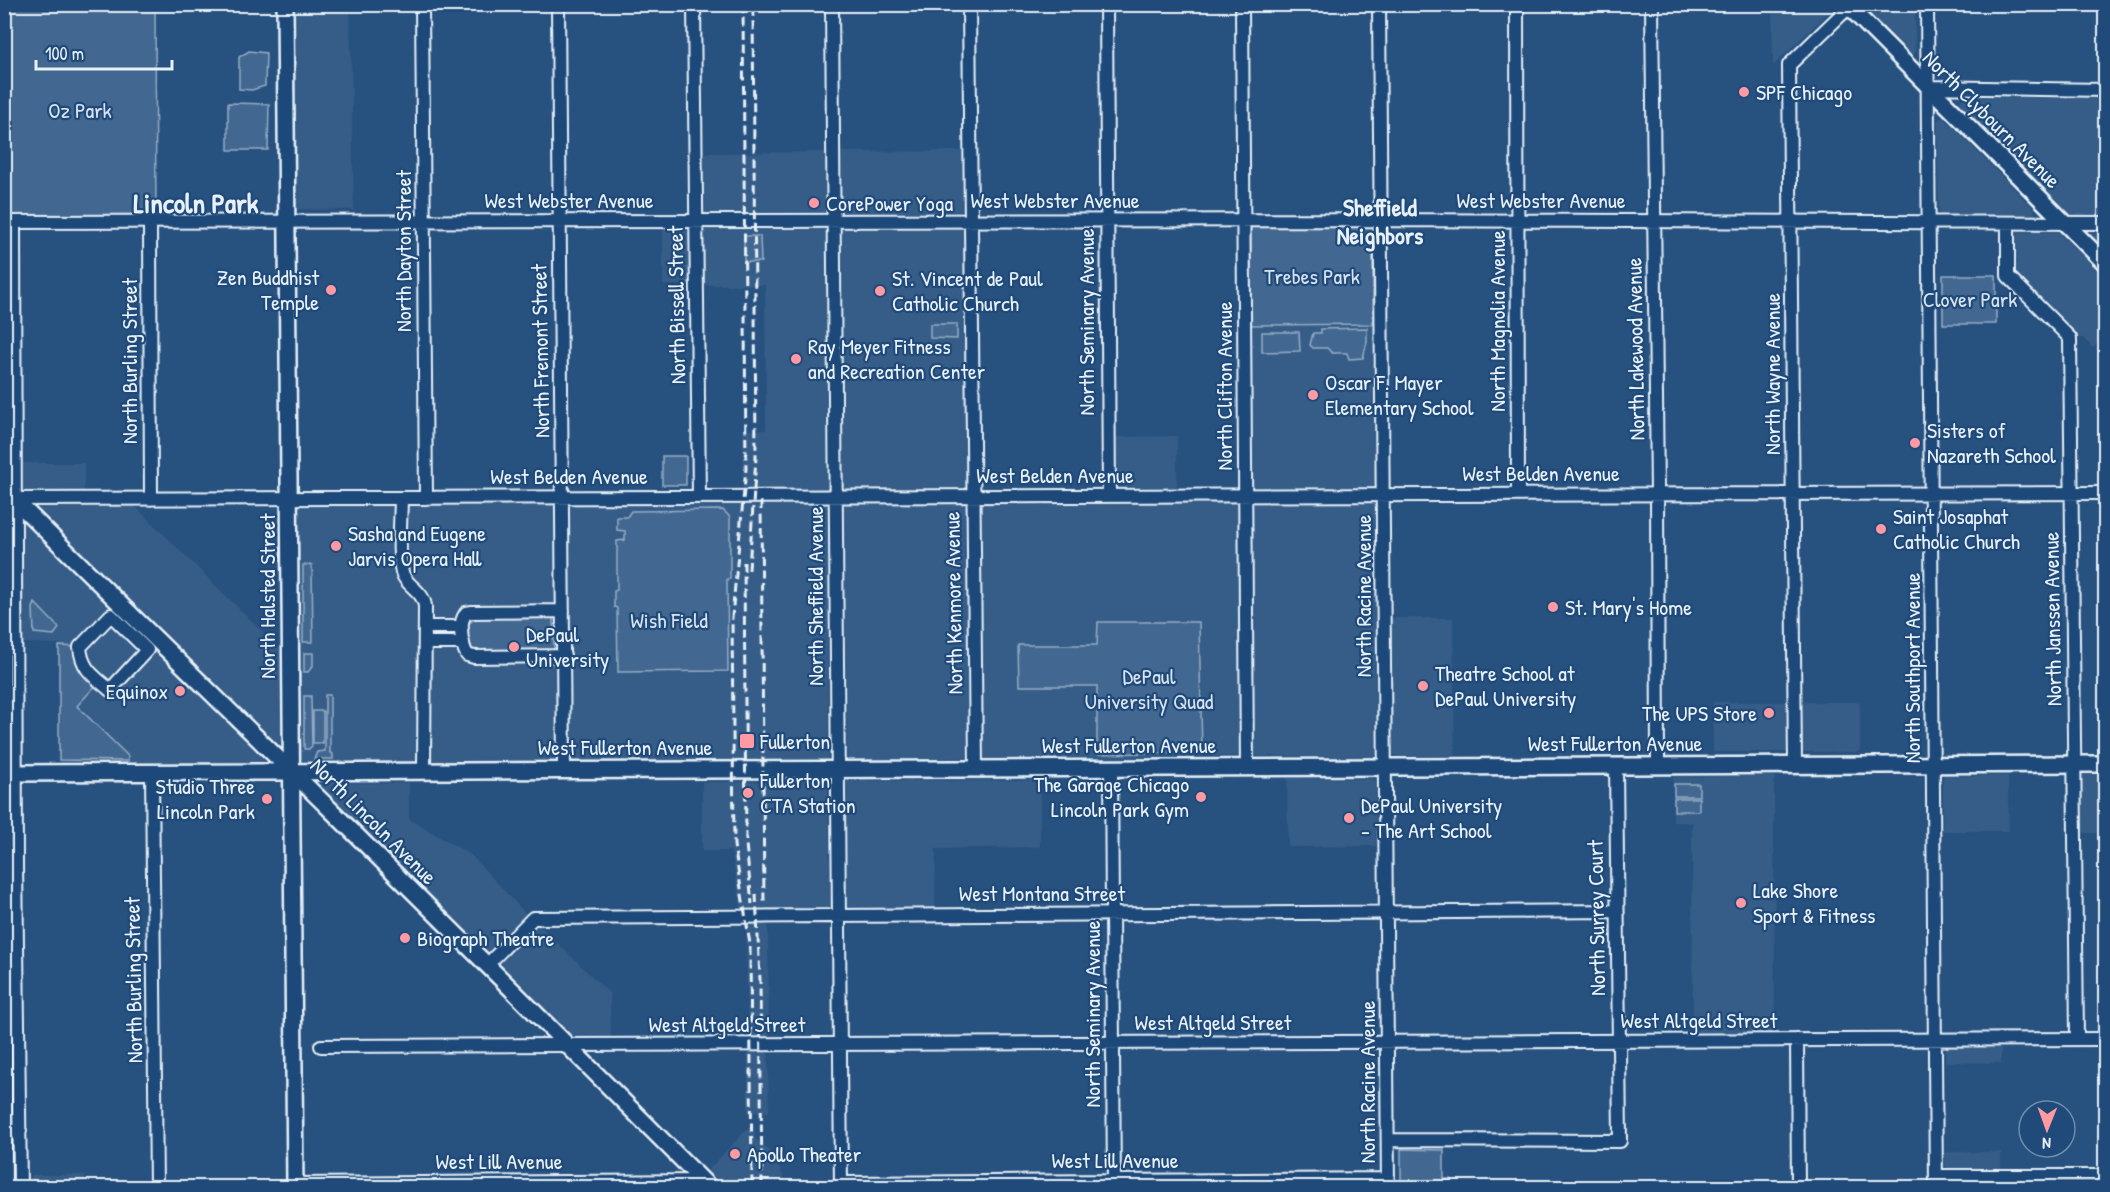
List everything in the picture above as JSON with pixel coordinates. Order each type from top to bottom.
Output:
[{"type":"main road","name":"North Halsted Street","points":[[285,4],[295,1186]]},
{"type":"main road","name":"North Clybourn Avenue","points":[[1847,6],[2062,223],[2106,264]]},
{"type":"main road","name":"North Lincoln Avenue","points":[[8,496],[569,1045],[706,1184]]},
{"type":"main road","name":"West Fullerton Avenue","points":[[11,772],[2106,764]]},
{"type":"street","name":"North Dayton Street","points":[[422,4],[426,498]]},
{"type":"street","name":"North Fremont Street","points":[[558,4],[564,770]]},
{"type":"street","name":"North Bissell Street","points":[[694,4],[699,497]]},
{"type":"street","name":"North Sheffield Avenue","points":[[832,4],[836,769],[841,1185]]},
{"type":"street","name":"North Kenmore Avenue","points":[[969,4],[976,769]]},
{"type":"street","name":"North Seminary Avenue","points":[[1106,4],[1109,496]]},
{"type":"street","name":"North Clifton Avenue","points":[[1242,4],[1247,767]]},
{"type":"street","name":"North Racine Avenue","points":[[1379,4],[1388,1183]]},
{"type":"street","name":"North Magnolia Avenue","points":[[1518,4],[1518,494]]},
{"type":"street","name":"North Lakewood Avenue","points":[[1652,4],[1658,494],[1658,765]]},
{"type":"street","name":"North Southport Avenue","points":[[1928,4],[1936,1182]]},
{"type":"street","name":"North Wayne Avenue","points":[[1795,765],[1789,65],[1847,6]]},
{"type":"street","points":[[1928,87],[2106,90]]},
{"type":"street","name":"West Webster Avenue","points":[[9,222],[1381,220],[2106,223]]},
{"type":"street","points":[[9,222],[11,954],[20,1131],[20,1188]]},
{"type":"street","name":"North Burling Street","points":[[150,222],[151,499]]},
{"type":"street","name":"North Janssen Avenue","points":[[2008,223],[2008,276],[2070,338],[2077,1039]]},
{"type":"street","name":"West Belden Avenue","points":[[8,496],[151,499],[2106,493]]},
{"type":"street","points":[[401,498],[401,569],[408,582],[422,596],[425,606],[424,770]]},
{"type":"street","points":[[563,611],[466,613],[462,619],[462,643],[467,655],[474,657],[564,656]]},
{"type":"street","points":[[111,615],[147,650],[110,690],[92,676],[81,657],[80,647],[111,615]]},
{"type":"street","points":[[425,627],[462,627]]},
{"type":"street","points":[[425,643],[462,643]]},
{"type":"street","name":"North Surrey Court","points":[[1388,1140],[1620,1141],[1616,766]]},
{"type":"street","name":"North Seminary Avenue","points":[[1112,768],[1114,1184]]},
{"type":"street","name":"North Burling Street","points":[[152,772],[156,1188]]},
{"type":"street","name":"West Montana Street","points":[[487,965],[532,918],[1617,911]]},
{"type":"street","name":"West Altgeld Street","points":[[321,1046],[2106,1039]]},
{"type":"street","points":[[1797,1040],[1798,1188]]},
{"type":"street","points":[[4,1131],[20,1131]]},
{"type":"street","points":[[1936,1182],[2106,1176]]},
{"type":"street","name":"West Lill Avenue","points":[[841,1185],[1388,1183]]},
{"type":"street","name":"West Lill Avenue","points":[[295,1186],[706,1184]]},
{"type":"shaded area","points":[[295,5],[350,5],[354,210],[296,209]]},
{"type":"shaded area","points":[[1772,5],[1832,5],[1834,7],[1773,66]]},
{"type":"shaded area","points":[[1856,5],[1915,5],[1915,52],[1911,61]]},
{"type":"shaded area","points":[[1966,97],[2105,98],[2105,216],[2069,214],[1960,106],[1961,100]]},
{"type":"shaded area","points":[[1944,118],[2034,209],[2035,213],[2031,215],[1939,214],[1937,122]]},
{"type":"shaded area","points":[[963,151],[964,208],[962,211],[846,213],[842,209],[841,152]]},
{"type":"shaded area","points":[[825,152],[826,209],[824,213],[703,213],[702,153]]},
{"type":"shaded area","points":[[706,229],[822,229],[826,231],[827,470],[830,474],[830,484],[827,490],[743,489],[743,430],[766,430],[765,285],[704,285],[703,233]]},
{"type":"shaded area","points":[[842,229],[964,229],[966,489],[861,489],[858,492],[843,489]]},
{"type":"shaded area","points":[[663,230],[685,230],[690,233],[690,285],[663,285]]},
{"type":"shaded area","points":[[2016,232],[2058,232],[2105,278],[2105,336],[2093,348],[2083,338],[2078,338],[2017,278]]},
{"type":"shaded area","points":[[2096,232],[2105,232],[2105,250],[2093,237]]},
{"type":"shaded area","name":"Oscar F. Mayer Elementary School","points":[[1373,324],[1374,464],[1377,467],[1377,487],[1252,487],[1251,325]]},
{"type":"shaded area","points":[[4,425],[9,429],[9,463],[84,463],[84,506],[135,506],[283,652],[284,738],[262,763],[60,766],[60,644],[23,643],[23,521],[5,505]]},
{"type":"shaded area","points":[[1177,436],[1177,488],[1118,486],[1116,437]]},
{"type":"shaded area","points":[[1237,500],[1240,503],[1241,756],[981,758],[980,502]]},
{"type":"shaded area","points":[[1255,500],[1373,500],[1374,502],[1376,754],[1374,757],[1255,756],[1252,505]]},
{"type":"shaded area","points":[[844,501],[964,502],[966,504],[967,758],[850,760],[847,757],[844,525],[841,517],[841,503]]},
{"type":"shaded area","name":"DePaul University","points":[[827,502],[831,513],[828,517],[828,759],[306,762],[301,759],[299,507],[301,505],[813,503]]},
{"type":"shaded area","name":"Theatre School at DePaul University","points":[[1391,618],[1453,618],[1455,756],[1397,756],[1392,754]]},
{"type":"shaded area","points":[[1713,702],[1860,702],[1860,752],[1713,752]]},
{"type":"shaded area","points":[[2105,775],[2105,833],[2081,833],[2081,792],[2078,788],[2079,777]]},
{"type":"shaded area","points":[[1774,776],[1775,1034],[1693,1034],[1692,823],[1673,822],[1673,777]]},
{"type":"shaded area","points":[[1945,776],[2008,776],[2009,831],[1943,831],[1943,778]]},
{"type":"shaded area","points":[[1287,778],[1374,779],[1376,782],[1376,846],[1288,847]]},
{"type":"shaded area","points":[[1040,780],[1040,847],[936,849],[935,909],[851,910],[847,907],[847,781]]},
{"type":"shaded area","points":[[825,781],[828,785],[832,908],[829,910],[742,911],[731,851],[702,851],[702,782]]},
{"type":"shaded area","points":[[326,783],[409,783],[409,819],[471,855],[528,916],[488,953],[325,790],[323,787]]},
{"type":"shaded area","points":[[746,924],[768,924],[769,1039],[748,1039]]},
{"type":"shaded area","points":[[539,925],[610,994],[611,1039],[575,1040],[499,966],[499,963]]},
{"type":"shaded area","points":[[1946,1047],[2001,1047],[2001,1063],[1945,1062]]},
{"type":"shaded area","points":[[748,1052],[768,1053],[769,1112],[748,1112]]},
{"type":"shaded area","points":[[754,1122],[755,1138],[774,1155],[788,1187],[724,1187],[707,1171]]},
{"type":"shaded area","points":[[1945,1152],[2001,1152],[2001,1172],[1952,1170],[1945,1166]]},
{"type":"shaded area","points":[[31,1175],[85,1175],[85,1187],[31,1187]]},
{"type":"green space","name":"Oz Park","points":[[4,5],[155,5],[156,215],[5,215]]},
{"type":"green space","points":[[249,51],[266,53],[265,86],[252,90],[239,89],[239,57]]},
{"type":"green space","points":[[228,103],[269,104],[268,150],[228,150]]},
{"type":"green space","name":"Trebes Park","points":[[1251,227],[1373,227],[1373,324],[1251,325]]},
{"type":"green space","points":[[744,236],[760,236],[761,262],[744,262]]},
{"type":"green space","name":"Clover Park","points":[[1943,275],[1996,275],[1996,324],[1943,324]]},
{"type":"green space","points":[[930,324],[957,324],[957,339],[930,338]]},
{"type":"green space","points":[[1367,328],[1367,342],[1363,358],[1349,359],[1347,353],[1332,353],[1327,348],[1313,348],[1310,345],[1313,333],[1321,333],[1321,329]]},
{"type":"green space","points":[[1262,332],[1299,332],[1300,351],[1262,352]]},
{"type":"green space","points":[[662,456],[686,456],[686,485],[662,485]]},
{"type":"green space","name":"Wish Field","points":[[723,510],[730,517],[730,579],[727,579],[728,671],[618,672],[617,608],[614,607],[614,591],[617,590],[617,541],[625,540],[625,531],[617,530],[617,517],[627,517],[631,511]]},
{"type":"green space","points":[[303,565],[312,565],[313,642],[303,642]]},
{"type":"green space","points":[[35,603],[59,628],[54,635],[34,633],[33,608]]},
{"type":"green space","points":[[476,618],[553,618],[554,653],[475,653],[468,644],[468,624]]},
{"type":"green space","name":"DePaul University Quad","points":[[1098,622],[1199,622],[1202,752],[1097,754],[1097,686],[1019,686],[1018,645],[1097,645]]},
{"type":"green space","points":[[59,646],[80,647],[100,681],[77,706],[128,756],[128,761],[59,760]]},
{"type":"green space","points":[[304,653],[313,653],[313,666],[308,672],[304,672]]},
{"type":"green space","points":[[325,695],[330,695],[330,753],[333,754],[333,759],[314,759],[317,752],[325,751]]},
{"type":"green space","points":[[304,696],[311,696],[312,746],[309,749],[304,749]]},
{"type":"green space","points":[[313,711],[323,711],[323,743],[313,743]]},
{"type":"green space","points":[[1674,784],[1699,784],[1699,796],[1674,796]]},
{"type":"green space","points":[[1674,798],[1699,798],[1699,811],[1674,811]]},
{"type":"green space","points":[[1401,1149],[1444,1150],[1444,1179],[1450,1179],[1450,1187],[1401,1187]]},
{"type":"railway","points":[[743,4],[746,469],[732,617],[734,845],[750,944],[752,1188]]},
{"type":"railway","points":[[749,570],[756,457],[753,4]]},
{"type":"railway","points":[[761,501],[764,906]]},
{"type":"railway","points":[[744,562],[746,844],[752,904]]},
{"type":"railway","points":[[756,894],[760,980],[762,1188]]},
{"type":"place","name":"SPF Chicago","points":[[1744,92]]},
{"type":"place","name":"CorePower Yoga","points":[[814,203]]},
{"type":"place","name":"Zen Buddhist Temple","points":[[331,290]]},
{"type":"place","name":"St. Vincent de Paul Catholic Church","points":[[880,291]]},
{"type":"place","name":"Ray Meyer Fitness and Recreation Center","points":[[796,359]]},
{"type":"place","name":"Oscar F. Mayer Elementary School","points":[[1313,395]]},
{"type":"place","name":"Sisters of Nazareth School","points":[[1915,443]]},
{"type":"place","name":"Saint Josaphat Catholic Church","points":[[1881,529]]},
{"type":"place","name":"Sasha and Eugene Jarvis Opera Hall","points":[[336,546]]},
{"type":"place","name":"St. Mary's Home","points":[[1553,607]]},
{"type":"place","name":"DePaul University","points":[[514,647]]},
{"type":"place","name":"Theatre School at DePaul University","points":[[1423,686]]},
{"type":"place","name":"Equinox","points":[[180,691]]},
{"type":"place","name":"The UPS Store","points":[[1769,713]]},
{"type":"place","name":"Fullerton","points":[[747,741]]},
{"type":"place","name":"Fullerton CTA Station","points":[[748,793]]},
{"type":"place","name":"The Garage Chicago Lincoln Park Gym","points":[[1201,797]]},
{"type":"place","name":"Studio Three Lincoln Park","points":[[267,799]]},
{"type":"place","name":"DePaul University - The Art School","points":[[1349,818]]},
{"type":"place","name":"Lake Shore Sport & Fitness","points":[[1741,903]]},
{"type":"place","name":"Biograph Theatre","points":[[405,938]]},
{"type":"place","name":"Apollo Theater","points":[[735,1154]]},
{"type":"district","name":"Lincoln Park","points":[[196,203]]},
{"type":"district","name":"Sheffield Neighbors","points":[[1380,221]]}]
